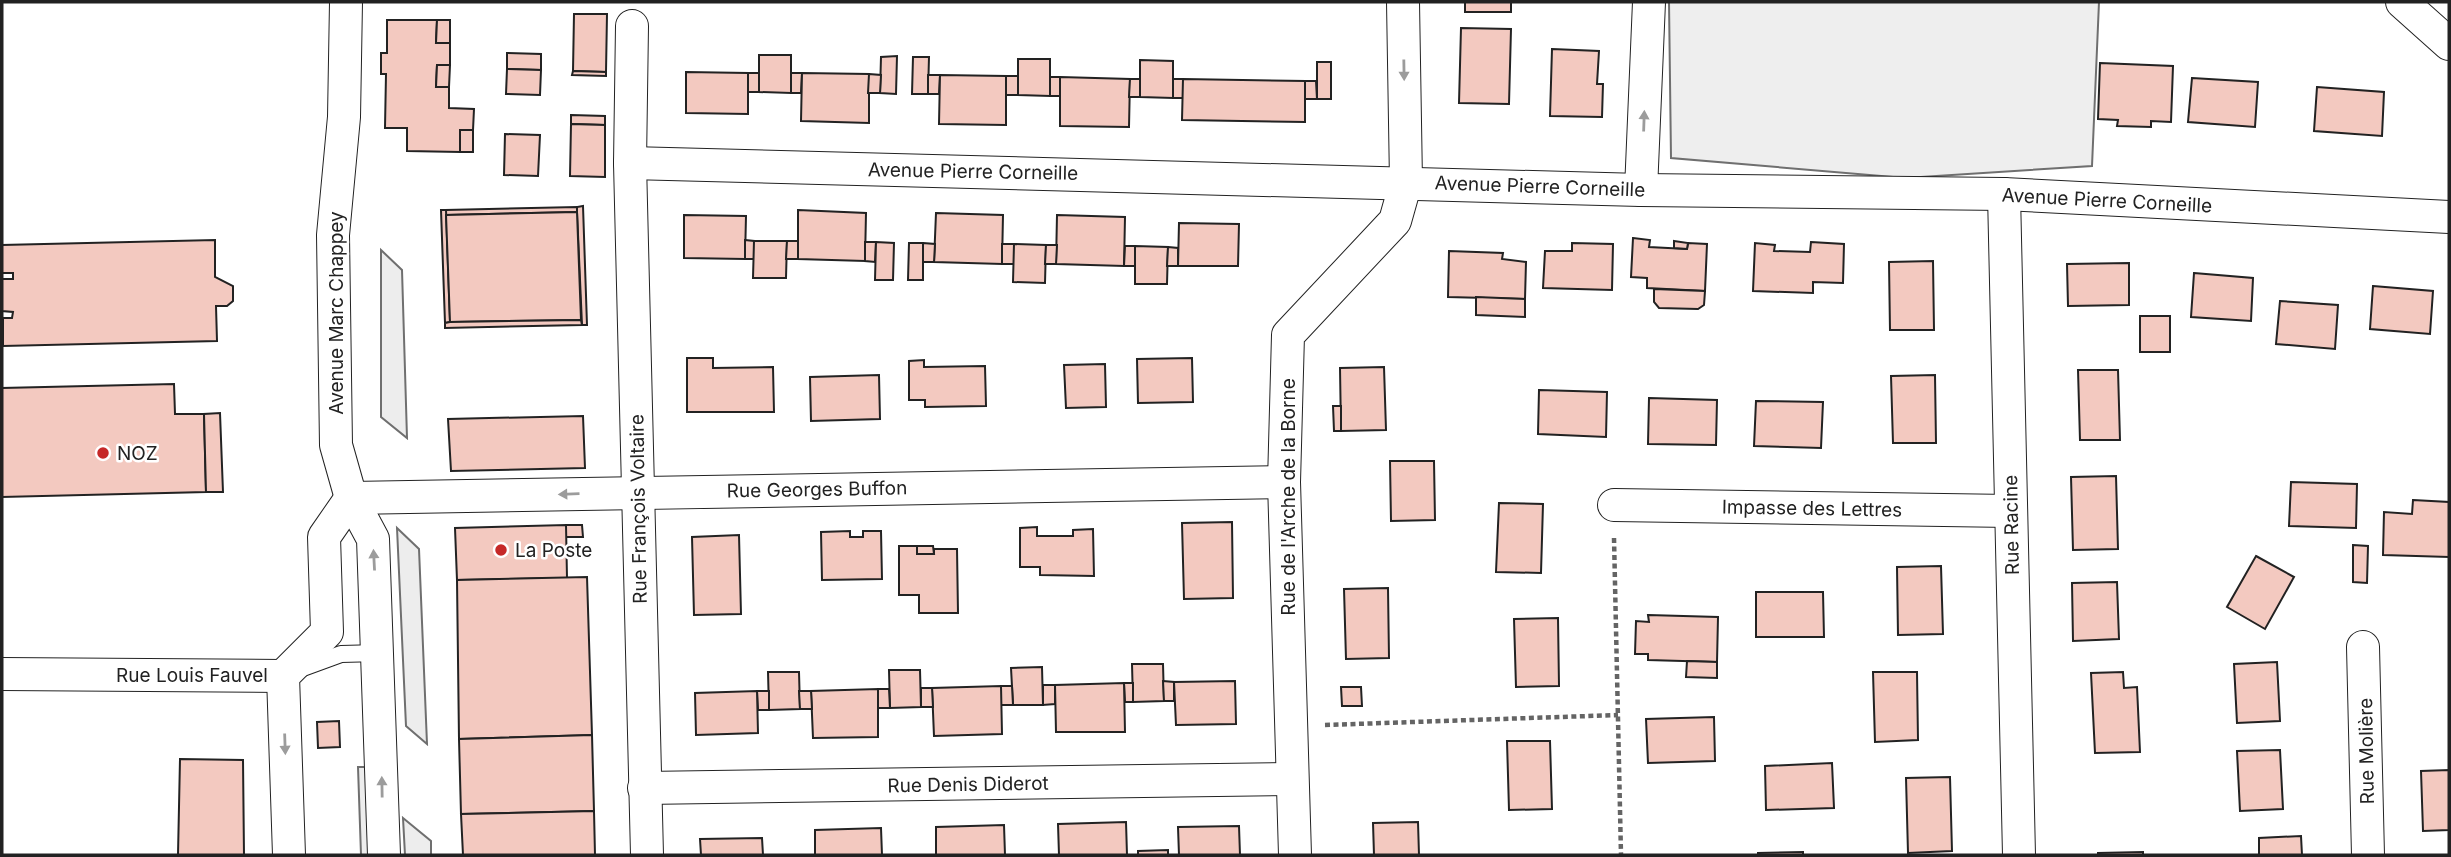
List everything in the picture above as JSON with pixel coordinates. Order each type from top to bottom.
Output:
[{"type":"street","name":"Avenue Marc Chappey","points":[[345,2],[344,117],[333,234],[336,444],[351,498],[373,538],[384,855]]},
{"type":"street","name":"Rue de l'Arche de la Borne","points":[[1295,855],[1284,482],[1289,335],[1395,221],[1406,182],[1403,2]]},
{"type":"street","points":[[1641,190],[1648,2]]},
{"type":"street","points":[[2402,2],[2449,44]]},
{"type":"street","name":"Rue François Voltaire","points":[[632,26],[630,163],[644,788],[648,855]]},
{"type":"street","name":"Avenue Pierre Corneille","points":[[630,163],[1641,190],[2004,194],[2449,217]]},
{"type":"street","name":"Rue Racine","points":[[2004,194],[2019,855]]},
{"type":"street","name":"Rue Georges Buffon","points":[[351,498],[1284,482]]},
{"type":"street","points":[[289,855],[283,676],[327,632],[324,537],[351,498]]},
{"type":"street","name":"Impasse des Lettres","points":[[1614,505],[2010,511]]},
{"type":"street","name":"Rue Molière","points":[[2364,647],[2368,855]]},
{"type":"street","name":"Rue Louis Fauvel","points":[[2,674],[283,676]]},
{"type":"street","name":"Rue Denis Diderot","points":[[644,788],[1292,779]]},
{"type":"lane","name":"Rue Louis Fauvel","points":[[283,676],[341,654],[379,653]]},
{"type":"path","points":[[1614,505],[1621,855]]},
{"type":"path","points":[[1291,726],[1618,715]]},
{"type":"shaded area","points":[[1669,2],[2099,2],[2092,166],[1905,178],[1671,158]]},
{"type":"shaded area","points":[[381,250],[402,270],[407,438],[381,417]]},
{"type":"shaded area","points":[[397,528],[419,549],[427,744],[406,726]]},
{"type":"shaded area","points":[[358,767],[369,767],[372,855],[361,855]]},
{"type":"shaded area","points":[[403,818],[431,841],[431,855],[405,855]]},
{"type":"building","points":[[1465,2],[1511,2],[1511,12],[1465,12]]},
{"type":"building","points":[[574,14],[607,14],[606,72],[573,71]]},
{"type":"building","points":[[387,20],[437,20],[436,43],[450,43],[450,65],[437,65],[436,87],[449,87],[449,108],[474,109],[473,130],[460,130],[460,152],[407,151],[407,128],[385,128],[386,74],[381,74],[381,53],[387,53]]},
{"type":"building","points":[[437,20],[450,20],[450,43],[436,43]]},
{"type":"building","points":[[1461,28],[1511,29],[1509,104],[1459,103]]},
{"type":"building","points":[[1552,49],[1599,51],[1597,84],[1603,84],[1602,117],[1550,116]]},
{"type":"building","points":[[507,53],[541,54],[541,70],[507,69]]},
{"type":"building","points":[[759,55],[791,55],[791,93],[759,92]]},
{"type":"building","points":[[897,56],[896,94],[880,93],[881,57]]},
{"type":"building","points":[[913,57],[929,57],[928,94],[912,94]]},
{"type":"building","points":[[1018,59],[1050,59],[1050,96],[1018,95]]},
{"type":"building","points":[[1140,60],[1173,61],[1173,98],[1140,97]]},
{"type":"building","points":[[1317,62],[1331,62],[1331,99],[1317,99]]},
{"type":"building","points":[[2100,63],[2173,66],[2171,122],[2151,121],[2151,127],[2117,126],[2118,120],[2098,119]]},
{"type":"building","points":[[437,65],[450,65],[449,87],[436,87]]},
{"type":"building","points":[[507,69],[541,70],[540,95],[506,94]]},
{"type":"building","points":[[573,71],[606,72],[606,76],[572,75]]},
{"type":"building","points":[[686,72],[748,73],[748,114],[686,113]]},
{"type":"building","points":[[748,73],[759,73],[759,92],[748,92]]},
{"type":"building","points":[[791,73],[802,73],[801,93],[791,93]]},
{"type":"building","points":[[802,73],[869,74],[869,123],[801,121]]},
{"type":"building","points":[[869,74],[881,75],[880,93],[868,93]]},
{"type":"building","points":[[928,75],[940,75],[939,94],[928,94]]},
{"type":"building","points":[[940,75],[1006,76],[1006,125],[939,124]]},
{"type":"building","points":[[1006,76],[1018,76],[1018,95],[1006,95]]},
{"type":"building","points":[[1050,77],[1060,77],[1060,96],[1050,96]]},
{"type":"building","points":[[1060,77],[1130,79],[1129,127],[1060,126]]},
{"type":"building","points":[[2192,78],[2258,82],[2255,127],[2188,122]]},
{"type":"building","points":[[1130,79],[1140,79],[1140,97],[1129,97]]},
{"type":"building","points":[[1173,79],[1183,79],[1183,98],[1173,98]]},
{"type":"building","points":[[1183,79],[1305,81],[1305,122],[1182,120]]},
{"type":"building","points":[[1305,81],[1316,81],[1317,99],[1305,99]]},
{"type":"building","points":[[2317,87],[2384,92],[2382,136],[2314,131]]},
{"type":"building","points":[[571,115],[605,116],[605,125],[571,124]]},
{"type":"building","points":[[571,124],[605,125],[605,177],[570,176]]},
{"type":"building","points":[[460,130],[473,130],[473,152],[460,152]]},
{"type":"building","points":[[505,134],[540,135],[538,176],[504,175]]},
{"type":"building","points":[[583,206],[587,325],[582,325],[577,212],[577,207]]},
{"type":"building","points":[[577,207],[577,212],[446,215],[446,210]]},
{"type":"building","points":[[441,210],[446,210],[450,322],[445,323]]},
{"type":"building","points":[[798,210],[866,213],[865,261],[798,259]]},
{"type":"building","points":[[577,212],[581,320],[450,322],[446,215]]},
{"type":"building","points":[[936,213],[1003,215],[1002,264],[934,262]]},
{"type":"building","points":[[684,215],[746,216],[745,259],[684,258]]},
{"type":"building","points":[[1057,215],[1125,217],[1124,266],[1056,264]]},
{"type":"building","points":[[1179,223],[1239,224],[1238,266],[1178,266]]},
{"type":"building","points":[[1633,238],[1650,240],[1649,247],[1687,249],[1688,243],[1707,244],[1705,291],[1647,288],[1647,278],[1631,277]]},
{"type":"building","points":[[215,240],[215,277],[233,286],[233,301],[227,306],[216,306],[217,341],[3,346],[3,318],[12,318],[13,312],[2,311],[2,279],[13,279],[13,273],[2,273],[2,245]]},
{"type":"building","points":[[745,240],[754,241],[754,259],[745,259]]},
{"type":"building","points":[[754,241],[787,241],[786,278],[753,278]]},
{"type":"building","points":[[787,241],[798,241],[798,259],[786,259]]},
{"type":"building","points":[[1674,241],[1688,243],[1687,249],[1674,248]]},
{"type":"building","points":[[865,242],[876,242],[875,262],[865,261]]},
{"type":"building","points":[[876,242],[894,243],[893,280],[875,280]]},
{"type":"building","points":[[1811,242],[1844,244],[1843,283],[1813,282],[1813,293],[1753,291],[1755,243],[1775,245],[1774,251],[1810,252]]},
{"type":"building","points":[[909,243],[923,243],[923,280],[908,280]]},
{"type":"building","points":[[923,243],[935,244],[934,262],[923,262]]},
{"type":"building","points":[[1572,243],[1613,244],[1612,290],[1543,288],[1545,251],[1572,251]]},
{"type":"building","points":[[1002,244],[1014,244],[1014,264],[1002,264]]},
{"type":"building","points":[[1014,244],[1046,245],[1045,283],[1013,282]]},
{"type":"building","points":[[1046,245],[1057,245],[1056,264],[1045,264]]},
{"type":"building","points":[[1125,246],[1135,246],[1135,266],[1124,266]]},
{"type":"building","points":[[1135,246],[1168,247],[1167,284],[1135,284]]},
{"type":"building","points":[[1168,247],[1178,248],[1178,266],[1167,266]]},
{"type":"building","points":[[1449,251],[1503,253],[1502,259],[1526,262],[1525,299],[1448,297]]},
{"type":"building","points":[[1933,261],[1934,330],[1890,330],[1889,262]]},
{"type":"building","points":[[2129,263],[2129,305],[2068,306],[2067,264]]},
{"type":"building","points":[[2194,273],[2253,278],[2251,321],[2191,317]]},
{"type":"building","points":[[2373,286],[2433,291],[2430,334],[2370,329]]},
{"type":"building","points":[[1654,289],[1705,291],[1704,305],[1698,309],[1659,308],[1654,302]]},
{"type":"building","points":[[1476,297],[1525,299],[1525,317],[1476,315]]},
{"type":"building","points":[[2280,301],[2338,305],[2335,349],[2276,344]]},
{"type":"building","points":[[2140,316],[2170,316],[2170,352],[2140,352]]},
{"type":"building","points":[[581,320],[582,325],[445,328],[445,323],[450,322]]},
{"type":"building","points":[[687,358],[713,358],[713,368],[773,367],[774,412],[687,412]]},
{"type":"building","points":[[1192,358],[1193,402],[1138,403],[1137,359]]},
{"type":"building","points":[[924,360],[924,367],[985,366],[986,406],[925,407],[925,400],[909,400],[909,361]]},
{"type":"building","points":[[1105,364],[1106,407],[1066,408],[1064,365]]},
{"type":"building","points":[[1384,367],[1386,430],[1341,431],[1340,368]]},
{"type":"building","points":[[2078,370],[2118,370],[2120,440],[2080,440]]},
{"type":"building","points":[[879,375],[880,419],[811,421],[810,377]]},
{"type":"building","points":[[1935,375],[1936,443],[1893,443],[1891,376]]},
{"type":"building","name":"NOZ","points":[[174,384],[175,414],[204,414],[206,492],[2,497],[2,388]]},
{"type":"building","points":[[1539,390],[1607,392],[1606,437],[1538,434]]},
{"type":"building","points":[[1649,398],[1717,400],[1716,445],[1648,444]]},
{"type":"building","points":[[1756,401],[1823,402],[1821,448],[1754,446]]},
{"type":"building","points":[[1333,406],[1341,406],[1341,431],[1334,431]]},
{"type":"building","points":[[220,413],[223,492],[206,492],[204,414]]},
{"type":"building","points":[[583,416],[585,468],[451,471],[448,419]]},
{"type":"building","points":[[1390,461],[1434,461],[1435,520],[1391,521]]},
{"type":"building","points":[[2116,476],[2118,549],[2073,550],[2071,477]]},
{"type":"building","points":[[2291,482],[2357,484],[2356,528],[2289,526]]},
{"type":"building","points":[[2413,500],[2449,502],[2449,557],[2383,555],[2384,512],[2412,514]]},
{"type":"building","points":[[1499,503],[1543,504],[1541,573],[1496,572]]},
{"type":"building","points":[[1232,522],[1233,598],[1184,599],[1182,523]]},
{"type":"building","points":[[566,525],[582,525],[583,537],[566,537]]},
{"type":"building","points":[[566,525],[567,578],[457,580],[455,528]]},
{"type":"building","points":[[1037,527],[1037,536],[1073,536],[1073,530],[1093,529],[1094,576],[1040,575],[1040,567],[1020,567],[1020,528]]},
{"type":"building","points":[[850,531],[850,537],[863,537],[863,531],[881,531],[882,579],[822,580],[821,532]]},
{"type":"building","points":[[739,535],[741,614],[694,615],[692,537]]},
{"type":"building","points":[[2353,545],[2368,546],[2367,583],[2353,582]]},
{"type":"building","points":[[899,546],[917,546],[917,554],[934,554],[934,549],[957,549],[958,613],[919,613],[919,595],[899,595]]},
{"type":"building","points":[[917,546],[933,546],[934,554],[917,554]]},
{"type":"building","points":[[2256,556],[2294,577],[2265,629],[2227,607]]},
{"type":"building","points":[[1941,566],[1943,634],[1898,635],[1897,567]]},
{"type":"building","points":[[587,577],[592,735],[459,739],[457,580]]},
{"type":"building","points":[[2117,582],[2119,639],[2073,641],[2072,583]]},
{"type":"building","points":[[1388,588],[1389,658],[1346,659],[1344,589]]},
{"type":"building","points":[[1756,592],[1823,592],[1824,637],[1756,637]]},
{"type":"building","points":[[1648,615],[1718,617],[1717,662],[1648,660],[1648,654],[1635,654],[1636,621],[1649,622]]},
{"type":"building","points":[[1558,618],[1559,686],[1516,687],[1514,619]]},
{"type":"building","points":[[1687,661],[1717,662],[1717,678],[1686,677]]},
{"type":"building","points":[[2277,662],[2280,721],[2237,723],[2234,664]]},
{"type":"building","points":[[1132,664],[1163,664],[1164,701],[1133,702]]},
{"type":"building","points":[[1042,667],[1043,705],[1013,705],[1011,668]]},
{"type":"building","points":[[889,670],[920,670],[921,707],[890,708]]},
{"type":"building","points":[[768,672],[799,672],[800,709],[769,710]]},
{"type":"building","points":[[1873,672],[1917,672],[1918,740],[1875,742]]},
{"type":"building","points":[[2123,672],[2124,688],[2137,687],[2140,752],[2095,753],[2091,673]]},
{"type":"building","points":[[1163,681],[1174,682],[1174,701],[1164,701]]},
{"type":"building","points":[[1235,681],[1236,724],[1176,725],[1174,682]]},
{"type":"building","points":[[1124,683],[1133,683],[1133,702],[1125,702]]},
{"type":"building","points":[[1124,683],[1125,732],[1056,732],[1055,685]]},
{"type":"building","points":[[1043,685],[1055,685],[1055,704],[1043,705]]},
{"type":"building","points":[[1001,686],[1012,686],[1013,705],[1001,705]]},
{"type":"building","points":[[1001,686],[1002,734],[934,736],[932,688]]},
{"type":"building","points":[[1341,687],[1361,687],[1362,706],[1342,706]]},
{"type":"building","points":[[921,688],[932,688],[933,707],[921,707]]},
{"type":"building","points":[[878,689],[889,689],[890,708],[878,708]]},
{"type":"building","points":[[878,689],[878,737],[813,738],[811,691]]},
{"type":"building","points":[[757,691],[769,691],[769,710],[758,710]]},
{"type":"building","points":[[757,691],[758,733],[696,735],[695,693]]},
{"type":"building","points":[[799,691],[811,691],[812,709],[800,709]]},
{"type":"building","points":[[1714,717],[1715,761],[1648,763],[1646,719]]},
{"type":"building","points":[[339,721],[340,747],[318,748],[317,722]]},
{"type":"building","points":[[592,735],[594,811],[461,814],[459,739]]},
{"type":"building","points":[[1507,741],[1550,741],[1552,809],[1509,810]]},
{"type":"building","points":[[2280,750],[2283,809],[2240,811],[2237,751]]},
{"type":"building","points":[[180,759],[243,760],[244,855],[178,855]]},
{"type":"building","points":[[1832,763],[1834,808],[1766,810],[1765,766]]},
{"type":"building","points":[[2449,770],[2449,830],[2423,831],[2421,771]]},
{"type":"building","points":[[1950,777],[1952,851],[1908,853],[1906,778]]},
{"type":"building","points":[[594,811],[595,855],[463,855],[461,814]]},
{"type":"building","points":[[1126,822],[1127,855],[1059,855],[1058,824]]},
{"type":"building","points":[[1418,822],[1419,855],[1374,855],[1373,823]]},
{"type":"building","points":[[1004,825],[1005,855],[936,855],[936,827]]},
{"type":"building","points":[[1239,826],[1240,855],[1179,855],[1178,827]]},
{"type":"building","points":[[881,828],[882,855],[815,855],[815,830]]},
{"type":"building","points":[[2301,836],[2302,855],[2259,855],[2259,838]]},
{"type":"building","points":[[762,838],[763,855],[701,855],[700,839]]},
{"type":"building","points":[[1168,850],[1168,855],[1138,855],[1138,851]]},
{"type":"building","points":[[1803,852],[1803,855],[1758,855],[1758,853]]},
{"type":"building","points":[[2143,852],[2143,855],[2098,855],[2098,853]]},
{"type":"place","name":"NOZ","points":[[103,453]]},
{"type":"place","name":"La Poste","points":[[501,550]]}]
